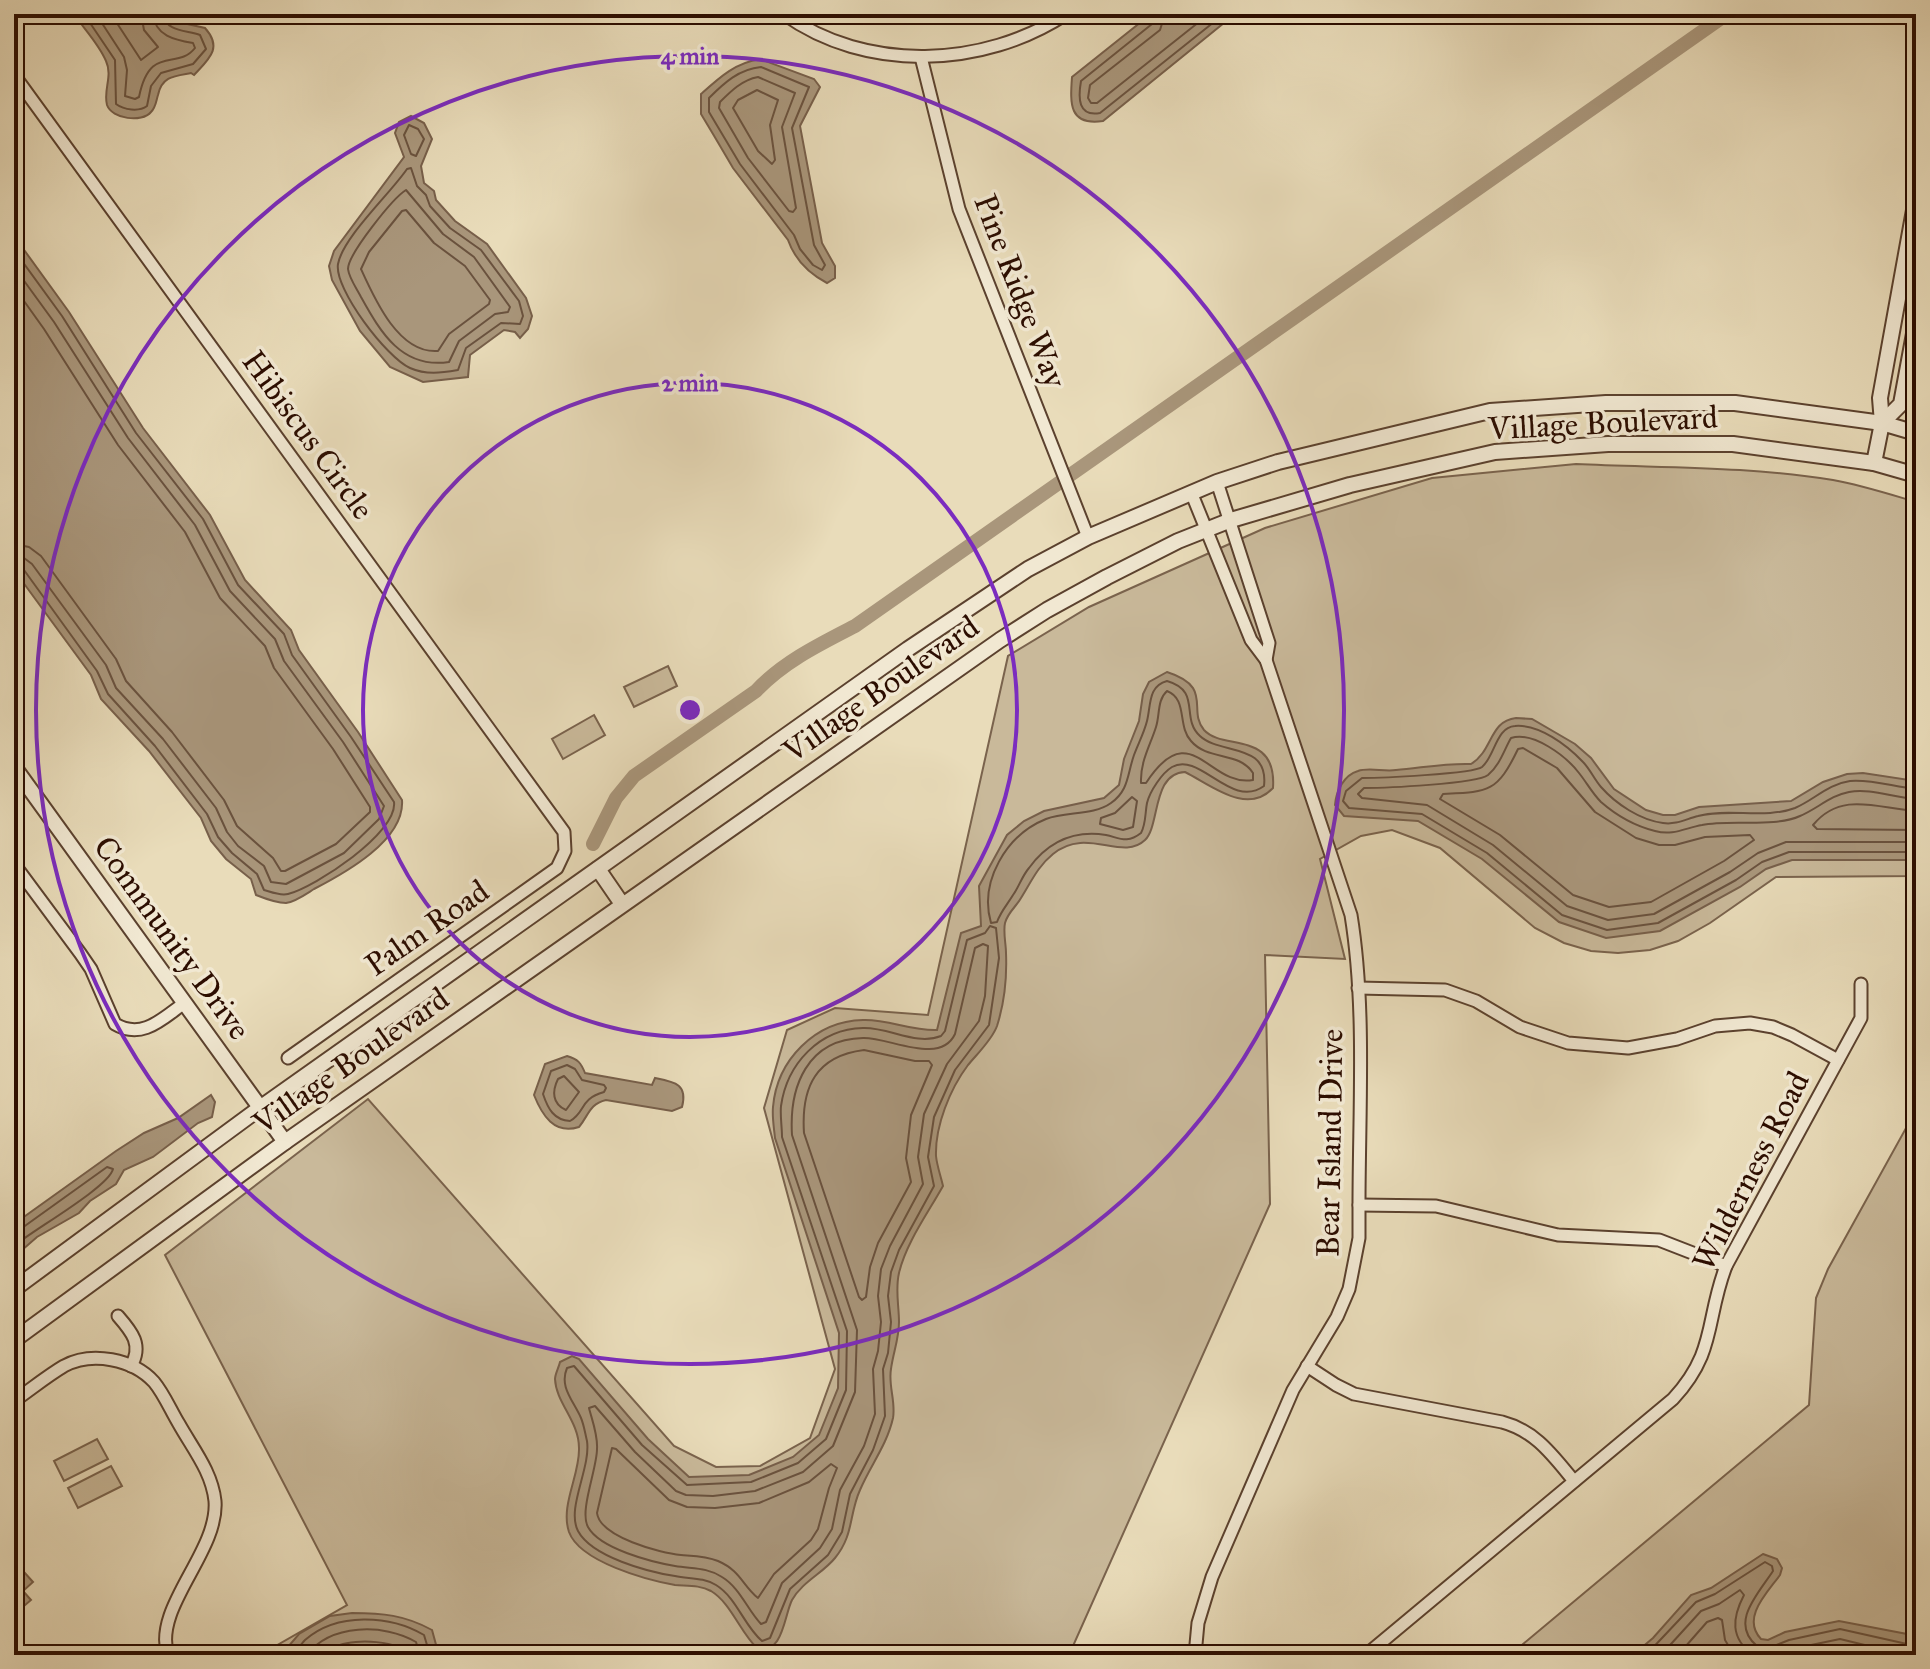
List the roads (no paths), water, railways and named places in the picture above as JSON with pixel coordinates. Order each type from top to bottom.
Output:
[{"type":"street","points":[[784,14],[818,34],[858,48],[889,55],[921,57],[953,56],[1005,44],[1035,32],[1066,14]]},
{"type":"street","name":"Pine Ridge Way","points":[[921,57],[959,209],[1088,537]]},
{"type":"street","name":"Hibiscus Circle","points":[[14,75],[559,825]]},
{"type":"street","points":[[1874,463],[1882,423],[1880,398],[1916,199]]},
{"type":"street","points":[[1882,423],[1901,404],[1916,323]]},
{"type":"street","name":"Village Boulevard","points":[[14,1289],[260,1108],[980,600],[1028,569],[1088,537],[1217,482],[1340,445],[1490,411],[1650,402],[1735,403],[1882,423],[1916,433]]},
{"type":"street","name":"Village Boulevard","points":[[14,1340],[285,1142],[1000,640],[1107,577],[1207,530],[1335,489],[1495,452],[1608,444],[1733,444],[1874,463],[1916,475]]},
{"type":"street","name":"Bear Island Drive","points":[[1217,482],[1269,643],[1266,660]]},
{"type":"street","name":"Bear Island Drive","points":[[1191,492],[1251,640],[1266,660],[1351,915],[1357,950],[1359,1205],[1359,1238],[1349,1289],[1337,1317],[1293,1390],[1212,1577],[1198,1623],[1195,1655]]},
{"type":"street","name":"Community Drive","points":[[14,767],[285,1142]]},
{"type":"street","name":"Palm Road","points":[[288,1058],[557,868],[566,841],[559,825]]},
{"type":"street","points":[[14,864],[86,961],[115,1024],[123,1029],[143,1030],[183,1004]]},
{"type":"street","points":[[598,869],[622,904]]},
{"type":"street","points":[[1838,1060],[1861,1018],[1861,984]]},
{"type":"street","name":"Wilderness Road","points":[[1358,988],[1445,990],[1476,1001],[1520,1027],[1568,1043],[1628,1048],[1677,1039],[1715,1026],[1750,1023],[1773,1027],[1838,1060],[1726,1266],[1706,1350],[1686,1385],[1366,1655]]},
{"type":"street","points":[[1359,1205],[1436,1206],[1558,1235],[1659,1240],[1726,1266]]},
{"type":"street","points":[[118,1316],[138,1347],[131,1366]]},
{"type":"street","points":[[14,1401],[64,1366],[103,1358],[131,1366],[155,1383],[207,1471],[215,1502],[214,1523],[167,1623],[165,1642],[168,1655]]},
{"type":"street","points":[[1307,1366],[1354,1394],[1520,1428],[1544,1446],[1574,1481]]},
{"type":"water","points":[[74,14],[168,14],[183,23],[205,28],[213,42],[212,53],[194,75],[191,73],[166,80],[154,108],[147,115],[141,118],[121,116],[107,105],[109,72],[106,61]]},
{"type":"water","points":[[1151,14],[1235,14],[1103,121],[1092,122],[1078,116],[1072,104],[1072,77]]},
{"type":"water","points":[[760,59],[814,79],[820,87],[800,126],[822,243],[835,266],[835,278],[827,283],[798,260],[788,240],[733,168],[701,114],[701,94],[735,67]]},
{"type":"water","points":[[411,116],[424,123],[432,139],[421,166],[424,183],[434,191],[436,200],[455,221],[487,244],[526,298],[532,316],[528,329],[520,338],[515,332],[504,330],[470,355],[468,377],[423,382],[390,367],[360,331],[332,280],[329,266],[334,251],[404,157],[395,133],[399,122]]},
{"type":"water","points":[[14,236],[69,312],[143,428],[210,515],[245,580],[291,630],[299,650],[402,800],[394,829],[384,842],[341,874],[293,901],[278,902],[256,895],[251,879],[226,859],[211,841],[201,818],[149,751],[101,699],[91,675],[14,570]]},
{"type":"water","points":[[1167,672],[1181,678],[1195,692],[1199,722],[1204,730],[1223,740],[1247,745],[1267,757],[1272,770],[1273,788],[1263,796],[1241,799],[1185,772],[1174,775],[1162,790],[1150,833],[1145,840],[1126,848],[1091,843],[1066,846],[1043,864],[1008,916],[1004,927],[1004,990],[997,1026],[961,1075],[945,1108],[936,1144],[943,1186],[912,1239],[899,1273],[899,1328],[890,1375],[894,1412],[890,1428],[860,1490],[841,1549],[796,1594],[777,1641],[766,1649],[757,1648],[724,1603],[711,1591],[632,1574],[600,1561],[576,1543],[569,1532],[567,1511],[579,1448],[575,1429],[556,1388],[555,1377],[560,1362],[572,1356],[579,1359],[648,1439],[689,1477],[749,1475],[793,1457],[819,1435],[838,1388],[839,1333],[775,1138],[773,1107],[782,1074],[791,1059],[814,1036],[846,1022],[872,1020],[937,1030],[961,933],[981,926],[979,886],[1007,835],[1024,821],[1044,811],[1104,798],[1119,785],[1124,759],[1139,721],[1143,694],[1149,682]]},
{"type":"water","points":[[1532,719],[1575,744],[1591,758],[1614,789],[1646,810],[1663,815],[1675,815],[1699,807],[1791,801],[1823,782],[1847,774],[1863,773],[1916,781],[1916,860],[1792,860],[1766,869],[1740,887],[1660,931],[1606,938],[1559,922],[1482,859],[1418,821],[1344,816],[1335,805],[1342,784],[1358,771],[1471,764],[1484,752],[1496,730],[1507,720]]},
{"type":"water","points":[[567,1056],[579,1062],[585,1073],[652,1085],[655,1078],[674,1083],[683,1093],[682,1107],[672,1111],[606,1100],[593,1107],[579,1127],[556,1126],[545,1116],[534,1095],[545,1064]]},
{"type":"water","points":[[211,1095],[215,1102],[212,1117],[198,1123],[153,1157],[124,1170],[116,1184],[90,1201],[79,1213],[37,1237],[14,1257],[14,1224],[116,1151],[144,1133],[178,1118]]},
{"type":"water","points":[[1763,1554],[1777,1559],[1782,1568],[1755,1614],[1754,1623],[1761,1639],[1768,1640],[1785,1632],[1839,1621],[1907,1634],[1916,1639],[1916,1655],[1633,1655],[1653,1638],[1691,1595],[1711,1588]]},
{"type":"water","points":[[24,1572],[33,1582],[23,1591],[31,1600],[18,1611],[14,1606],[14,1575],[17,1578]]},
{"type":"water","points":[[352,1613],[393,1616],[422,1625],[432,1630],[438,1652],[435,1655],[281,1655],[299,1634],[330,1616]]},
{"type":"waterway","points":[[593,844],[616,798],[634,776],[756,691],[790,662],[855,626],[1727,14]]}]
